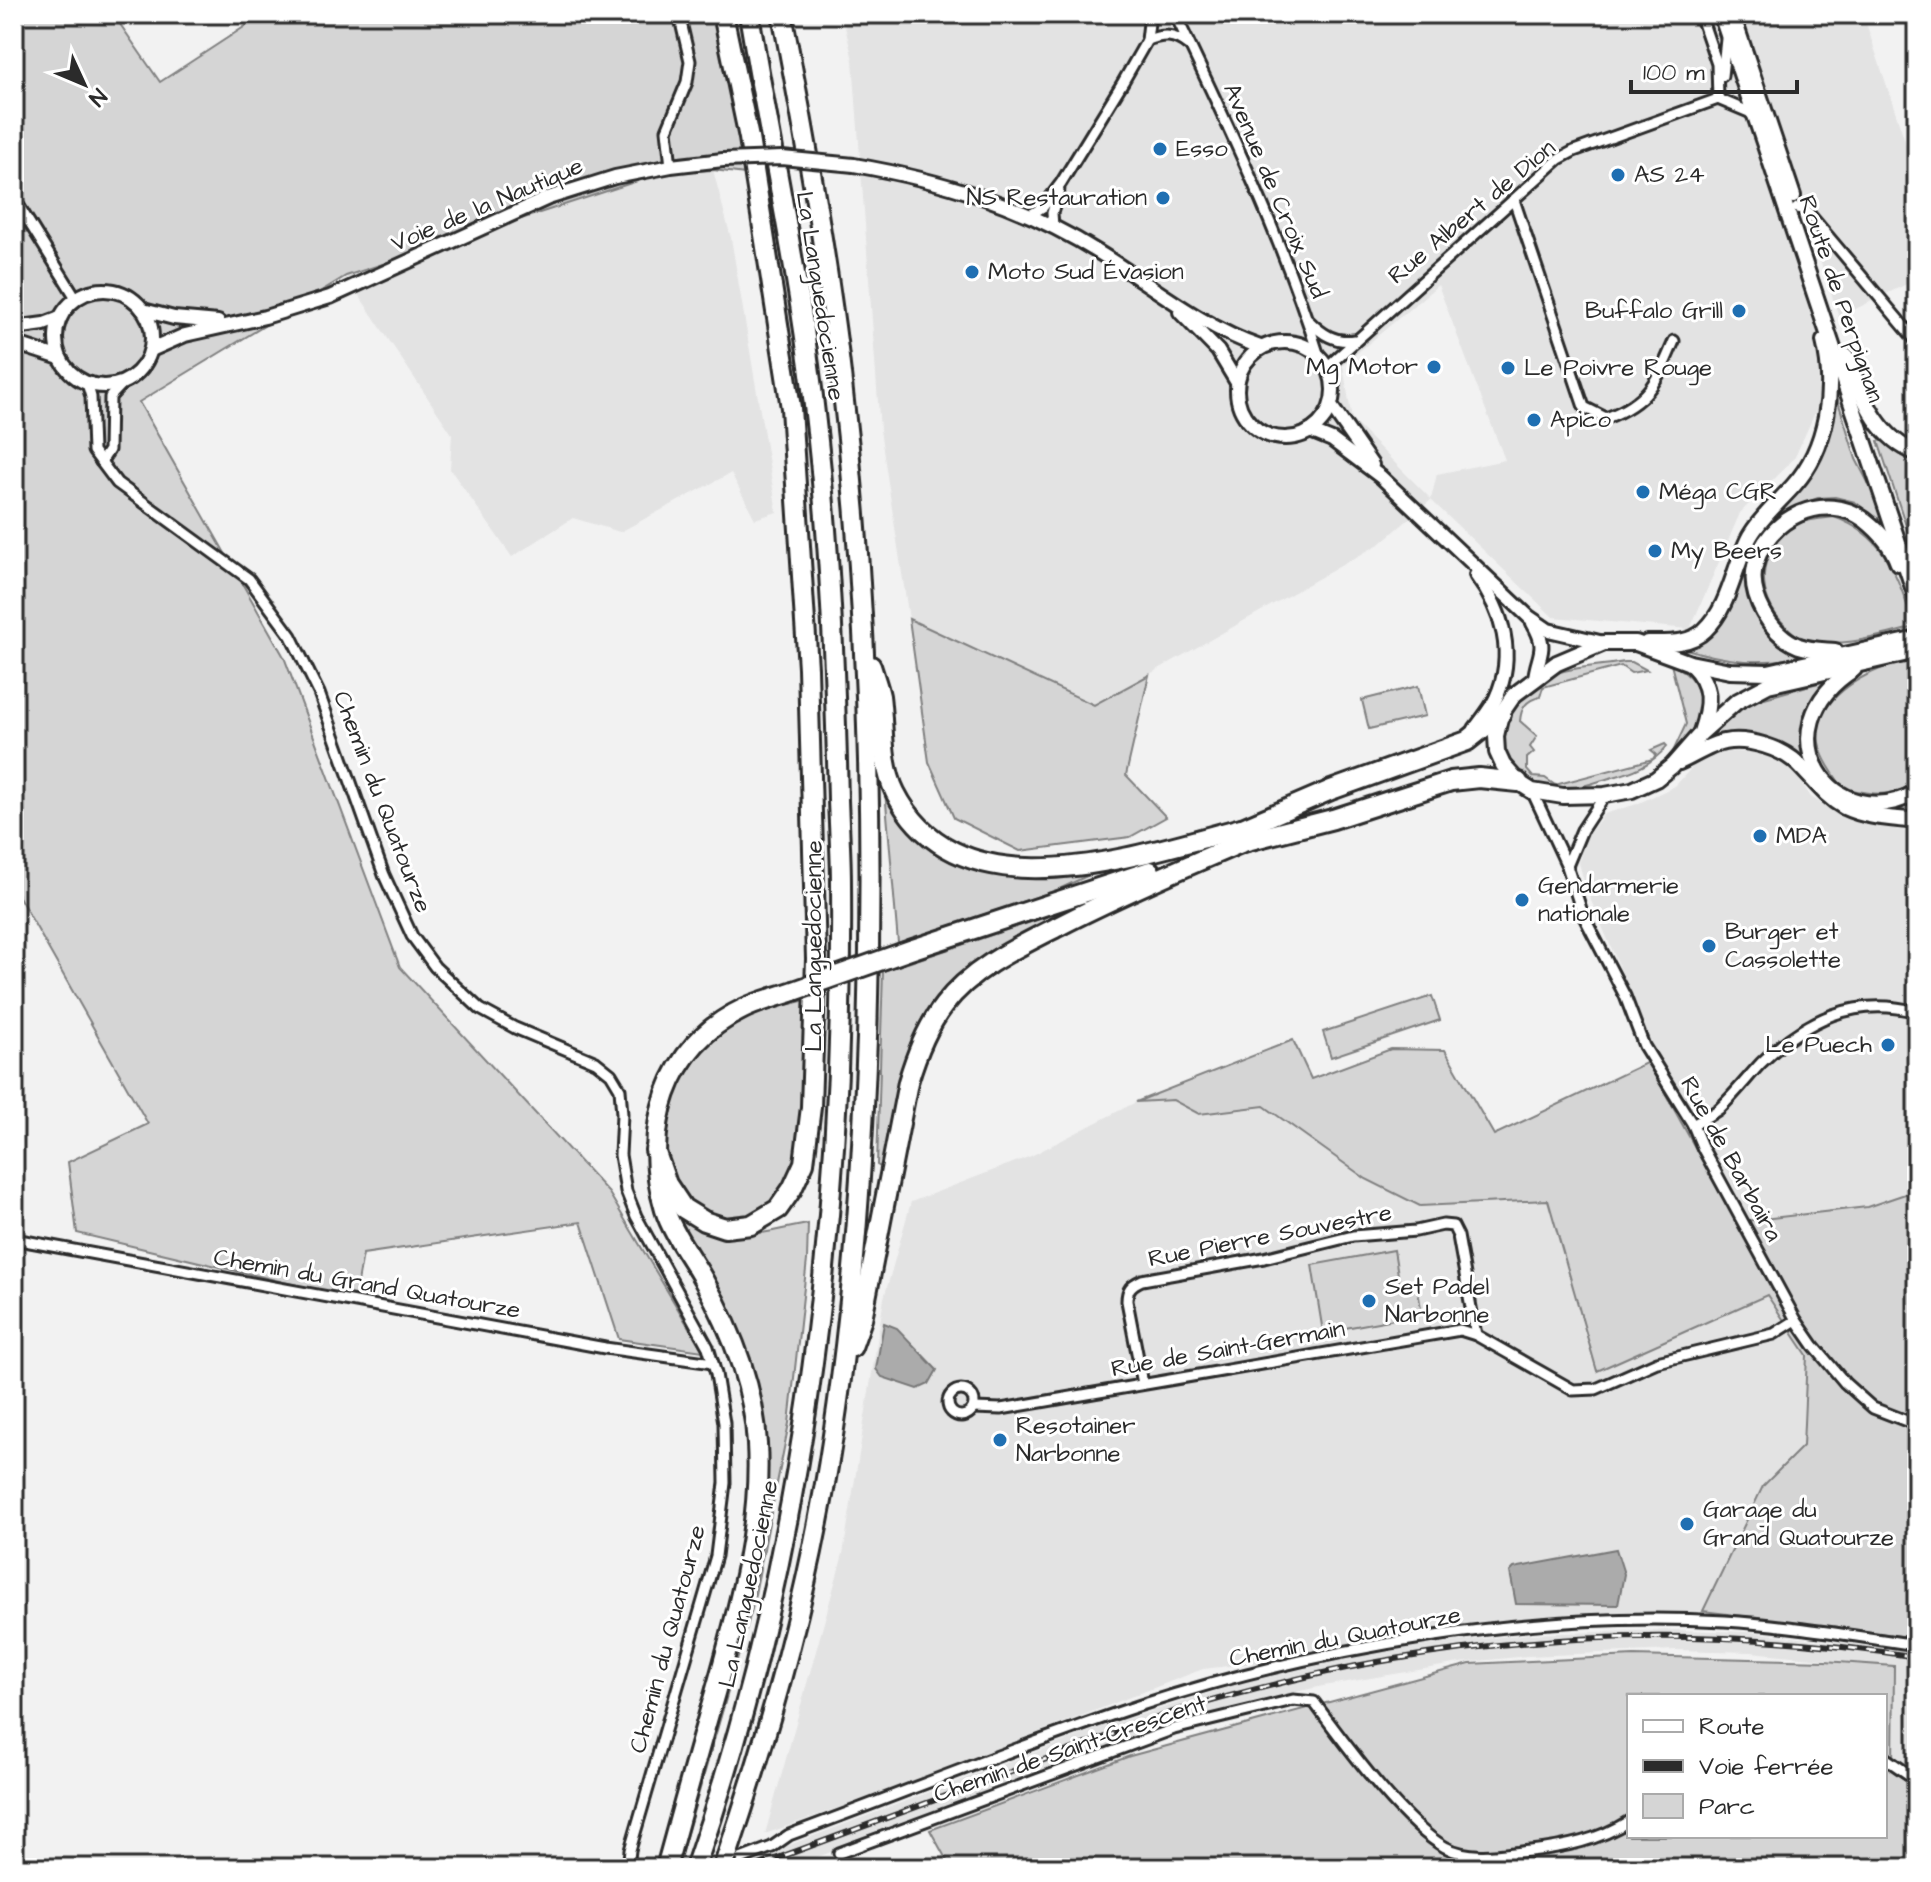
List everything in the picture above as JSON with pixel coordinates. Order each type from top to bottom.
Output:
[{"type":"highway","points":[[655,1150],[667,1184],[683,1208],[704,1221],[725,1228],[751,1225],[778,1209],[792,1189],[804,1163],[811,1107],[816,959],[809,699],[791,408],[749,138],[723,14]]},
{"type":"highway","name":"La Languedocienne","points":[[695,1868],[727,1777],[750,1696],[797,1477],[812,1386],[829,1222],[841,987],[836,694],[825,510],[800,300],[749,14]]},
{"type":"highway","name":"La Languedocienne","points":[[722,1864],[777,1701],[819,1518],[843,1370],[857,1234],[869,982],[868,740],[863,638],[841,372],[805,138],[782,14]]},
{"type":"highway","points":[[863,638],[879,692],[887,768],[894,791],[911,818],[932,839],[960,856],[994,865],[1047,868],[1103,864],[1333,819],[1451,781],[1479,778],[1525,787]]},
{"type":"highway","points":[[843,1370],[862,1319],[908,1082],[917,1053],[944,1006],[974,976],[1029,942],[1331,790],[1467,741],[1501,714]]},
{"type":"highway","points":[[666,1868],[738,1612],[754,1521],[757,1445],[751,1394],[733,1340],[666,1212],[655,1150],[658,1115],[670,1081],[690,1050],[718,1024],[742,1009],[1113,883],[1245,834]]},
{"type":"main road","name":"Route de Perpignan","points":[[1721,14],[1917,599]]},
{"type":"main road","name":"Route de Perpignan","points":[[1732,14],[1917,577]]},
{"type":"main road","points":[[1802,251],[1826,348],[1830,391],[1821,440],[1808,467],[1752,533],[1717,615],[1705,630],[1690,640],[1604,643],[1557,663],[1514,695],[1501,714],[1496,736],[1497,752],[1503,765],[1525,787],[1563,796],[1605,795],[1632,790],[1656,779],[1672,766],[1701,733],[1736,702],[1768,685],[1868,661],[1917,639]]},
{"type":"main road","points":[[1846,356],[1870,412],[1883,430],[1917,453]]},
{"type":"main road","points":[[1852,652],[1799,646],[1777,630],[1760,607],[1754,567],[1764,543],[1782,525],[1805,510],[1829,505],[1851,510],[1874,527],[1894,552],[1917,608]]},
{"type":"main road","points":[[1636,643],[1690,663],[1730,671],[1768,672],[1852,652],[1917,651]]},
{"type":"main road","points":[[1868,661],[1826,690],[1814,709],[1809,749],[1821,775],[1832,787],[1854,801],[1880,805],[1906,799],[1917,792]]},
{"type":"main road","points":[[1690,663],[1701,674],[1709,706],[1701,733]]},
{"type":"main road","points":[[1672,766],[1724,742],[1753,743],[1796,761],[1827,795],[1843,807],[1865,815],[1917,821]]},
{"type":"street","points":[[671,166],[667,130],[687,82],[690,61],[679,14]]},
{"type":"street","points":[[1030,215],[1043,207],[1061,183],[1147,40],[1150,14]]},
{"type":"street","name":"Avenue de Croix Sud","points":[[1175,14],[1234,137],[1307,318],[1318,353]]},
{"type":"street","points":[[1700,14],[1717,64],[1718,99]]},
{"type":"street","points":[[1718,99],[1727,43],[1721,14]]},
{"type":"street","points":[[1147,40],[1162,35],[1177,36],[1191,47]]},
{"type":"street","points":[[1718,99],[1749,112],[1757,120]]},
{"type":"street","name":"Rue Albert de Dion","points":[[1328,366],[1559,159],[1718,99]]},
{"type":"street","name":"Voie de la Nautique","points":[[151,350],[185,335],[265,317],[330,297],[548,198],[615,177],[723,160],[782,158],[912,175],[959,188],[1030,215],[1098,252],[1169,301],[1228,335],[1260,347]]},
{"type":"street","points":[[1053,226],[1052,213],[1061,183]]},
{"type":"street","points":[[14,198],[76,298]]},
{"type":"street","points":[[1514,200],[1584,407],[1606,418],[1628,410],[1657,382],[1674,341]]},
{"type":"street","points":[[1797,208],[1806,210],[1917,342]]},
{"type":"street","points":[[101,462],[109,450],[110,397],[141,369],[151,350],[151,329],[143,310],[123,293],[108,290],[89,292],[76,298],[60,318],[56,334],[60,358],[66,368],[87,383],[108,386],[125,381]]},
{"type":"street","name":"Voie de la Nautique","points":[[1169,301],[1218,351],[1236,381]]},
{"type":"street","name":"Voie de la Nautique","points":[[143,310],[174,318],[229,324]]},
{"type":"street","points":[[14,328],[44,324],[60,318]]},
{"type":"street","points":[[1307,318],[1330,337],[1342,342],[1354,340]]},
{"type":"street","points":[[1284,341],[1305,345],[1318,353],[1328,366],[1333,385],[1331,406],[1319,424],[1294,438],[1278,438],[1259,431],[1245,418],[1237,401],[1236,381],[1248,357],[1260,347],[1284,341]]},
{"type":"street","points":[[14,343],[60,358]]},
{"type":"street","name":"Chemin du Quatourze","points":[[87,383],[91,397],[93,451],[117,483],[249,579],[291,636],[319,693],[384,875],[412,936],[435,967],[480,1009],[515,1028],[596,1062],[611,1074],[620,1089],[620,1155],[626,1191],[636,1216],[708,1347],[724,1423],[725,1483],[716,1556],[630,1850],[628,1868]]},
{"type":"street","points":[[1331,406],[1381,477]]},
{"type":"street","points":[[1310,431],[1332,440],[1381,477],[1529,617],[1548,630],[1604,643]]},
{"type":"street","points":[[1460,553],[1481,581],[1503,622],[1507,651],[1495,700],[1467,741]]},
{"type":"street","points":[[1529,617],[1539,635],[1541,649],[1535,678]]},
{"type":"street","name":"Rue de Barbaira","points":[[1525,787],[1567,866],[1583,915],[1625,996],[1644,1046],[1693,1125],[1796,1320],[1845,1383],[1873,1408],[1917,1425]]},
{"type":"street","points":[[1567,866],[1582,830],[1605,795]]},
{"type":"street","points":[[1693,1125],[1718,1109],[1763,1062],[1796,1034],[1842,1009],[1872,1005],[1896,1006],[1917,1012]]},
{"type":"street","name":"Rue Pierre Souvestre","points":[[1143,1384],[1127,1301],[1127,1292],[1133,1284],[1264,1258],[1353,1236],[1453,1226],[1458,1236],[1476,1335]]},
{"type":"street","name":"Chemin du Grand Quatourze","points":[[14,1239],[605,1348],[713,1363]]},
{"type":"street","name":"Rue de Saint-Germain","points":[[974,1408],[1001,1409],[1460,1330],[1476,1335],[1573,1390],[1596,1389],[1669,1358],[1774,1334],[1796,1320]]},
{"type":"street","name":"Chemin du Quatourze","points":[[722,1864],[772,1847],[789,1835],[1142,1705],[1282,1665],[1424,1637],[1547,1624],[1650,1619],[1726,1621],[1917,1645]]},
{"type":"street","name":"Chemin de Saint-Crescent","points":[[839,1853],[1174,1729],[1293,1700],[1314,1702],[1410,1820],[1447,1848],[1481,1857],[1545,1850],[1606,1836],[1627,1822]]},
{"type":"street","points":[[1887,1759],[1917,1780]]},
{"type":"shaded area","points":[[842,14],[1715,14],[1823,350],[1824,393],[1795,457],[1740,513],[1690,629],[1553,617],[1431,500],[1381,543],[1095,705],[909,619],[880,430],[853,60]],"holes":[[[1438,285],[1505,460],[1437,474],[1431,499],[1352,420],[1343,365]]]},
{"type":"shaded area","points":[[1737,14],[1863,14],[1913,165],[1917,166],[1917,279],[1839,317]]},
{"type":"shaded area","points":[[713,170],[731,238],[777,512],[755,519],[731,473],[620,532],[573,518],[512,557],[450,469],[452,434],[346,276],[662,173]]},
{"type":"shaded area","points":[[1723,751],[1751,752],[1779,759],[1811,797],[1840,816],[1917,834],[1917,1190],[1867,1207],[1736,1222],[1648,1062],[1645,1026],[1586,889],[1579,863],[1584,840],[1604,814],[1637,804],[1675,786],[1696,763]]},
{"type":"shaded area","points":[[1173,1100],[1199,1114],[1263,1106],[1366,1179],[1420,1206],[1548,1200],[1597,1371],[1767,1295],[1807,1355],[1803,1446],[1763,1486],[1703,1611],[1203,1669],[897,1787],[765,1834],[843,1554],[884,1298],[911,1202],[1031,1156],[1136,1102]]},
{"type":"shaded area","points":[[884,1323],[897,1328],[937,1370],[929,1384],[918,1389],[882,1377],[876,1369]]},
{"type":"shaded area","points":[[1616,1549],[1624,1574],[1618,1605],[1516,1604],[1510,1572],[1514,1568]]},
{"type":"shaded area","points":[[1676,1630],[1751,1632],[1917,1652],[1917,1788],[1893,1772],[1893,1666],[1751,1652],[1676,1650],[1527,1656],[1460,1663],[1323,1686],[1251,1702],[1181,1722],[1026,1777],[789,1868],[740,1868],[792,1844],[1102,1727],[1245,1682],[1384,1651],[1452,1642],[1527,1634]]},
{"type":"green space","points":[[14,14],[113,14],[160,82],[264,14],[732,14],[762,176],[713,170],[662,173],[346,276],[139,402],[284,657],[400,967],[609,1193],[703,1351],[619,1339],[581,1222],[363,1254],[355,1299],[77,1233],[68,1162],[148,1124],[14,888]]},
{"type":"green space","points":[[1834,388],[1856,459],[1874,494],[1881,516],[1877,519],[1855,502],[1835,497],[1818,498],[1799,505],[1773,523],[1748,574],[1754,614],[1776,642],[1802,656],[1771,661],[1742,661],[1683,648],[1700,641],[1756,538],[1793,493]]},
{"type":"green space","points":[[1884,440],[1917,459],[1917,529],[1909,535],[1878,441]]},
{"type":"green space","points":[[1834,517],[1867,535],[1879,547],[1896,576],[1915,627],[1858,641],[1828,643],[1798,636],[1776,615],[1769,602],[1764,574],[1772,548],[1793,526]]},
{"type":"green space","points":[[909,619],[1094,705],[1149,675],[1126,775],[1166,817],[1130,837],[1020,851],[954,818],[929,762]]},
{"type":"green space","points":[[1917,661],[1917,780],[1900,791],[1882,794],[1843,788],[1821,750],[1818,736],[1825,710],[1844,690],[1868,675],[1889,666]]},
{"type":"green space","points":[[1625,662],[1647,670],[1631,673],[1621,666],[1543,687],[1540,697],[1525,705],[1520,721],[1537,736],[1530,747],[1534,752],[1527,758],[1527,770],[1533,777],[1545,778],[1555,785],[1653,759],[1656,754],[1651,750],[1665,744],[1667,746],[1661,753],[1648,763],[1634,770],[1570,788],[1557,789],[1534,783],[1517,773],[1508,758],[1504,741],[1507,723],[1515,706],[1529,690],[1547,677],[1564,671]]},
{"type":"green space","points":[[1671,664],[1695,684],[1700,707],[1690,732],[1671,756],[1686,724]]},
{"type":"green space","points":[[1825,681],[1803,716],[1801,733],[1805,757],[1752,734],[1716,737],[1715,732],[1743,704]]},
{"type":"green space","points":[[1418,686],[1425,716],[1369,729],[1362,700]]},
{"type":"green space","points":[[884,779],[959,860],[1098,871],[1057,890],[898,943]]},
{"type":"green space","points":[[1058,913],[1060,916],[971,972],[903,1081],[882,1168],[877,1165],[883,971]]},
{"type":"green space","points":[[1432,996],[1440,1020],[1331,1057],[1323,1032]]},
{"type":"green space","points":[[806,1000],[804,1100],[796,1163],[783,1191],[772,1205],[753,1217],[735,1221],[717,1218],[700,1210],[686,1198],[675,1182],[668,1163],[665,1133],[675,1095],[695,1061],[723,1033],[755,1015]]},
{"type":"green space","points":[[1293,1040],[1311,1079],[1391,1049],[1445,1050],[1494,1135],[1648,1062],[1736,1222],[1867,1207],[1917,1190],[1917,1638],[1703,1611],[1763,1486],[1803,1446],[1807,1355],[1767,1295],[1597,1371],[1548,1200],[1420,1206],[1366,1179],[1264,1106],[1199,1114],[1173,1100],[1136,1102]]},
{"type":"green space","points":[[666,1202],[684,1218],[716,1234],[748,1235],[808,1224],[807,1260],[789,1423],[752,1609],[677,1868],[671,1868],[741,1614],[756,1393]]},
{"type":"green space","name":"Set Padel Narbonne","points":[[1394,1250],[1400,1287],[1417,1285],[1422,1314],[1323,1332],[1312,1265]]},
{"type":"green space","points":[[1634,1656],[1894,1666],[1893,1771],[1917,1788],[1917,1868],[951,1868],[930,1830],[1130,1756],[1470,1664]]},
{"type":"railway","points":[[751,1868],[1176,1711],[1282,1682],[1362,1665],[1520,1643],[1653,1637],[1786,1642],[1917,1657]]},
{"type":"place","name":"Esso","points":[[1160,149]]},
{"type":"place","name":"AS 24","points":[[1618,175]]},
{"type":"place","name":"NS Restauration","points":[[1163,198]]},
{"type":"place","name":"Moto Sud Évasion","points":[[972,272]]},
{"type":"place","name":"Buffalo Grill","points":[[1739,311]]},
{"type":"place","name":"Mg Motor","points":[[1434,367]]},
{"type":"place","name":"Le Poivre Rouge","points":[[1508,368]]},
{"type":"place","name":"Apico","points":[[1534,420]]},
{"type":"place","name":"Méga CGR","points":[[1643,492]]},
{"type":"place","name":"My Beers","points":[[1655,551]]},
{"type":"place","name":"MDA","points":[[1760,836]]},
{"type":"place","name":"Gendarmerie nationale","points":[[1522,900]]},
{"type":"place","name":"Burger et Cassolette","points":[[1709,946]]},
{"type":"place","name":"Le Puech","points":[[1888,1045]]},
{"type":"place","name":"Set Padel Narbonne","points":[[1369,1301]]},
{"type":"place","name":"Resotainer Narbonne","points":[[1000,1440]]},
{"type":"place","name":"Garage du Grand Quatourze","points":[[1687,1524]]}]
